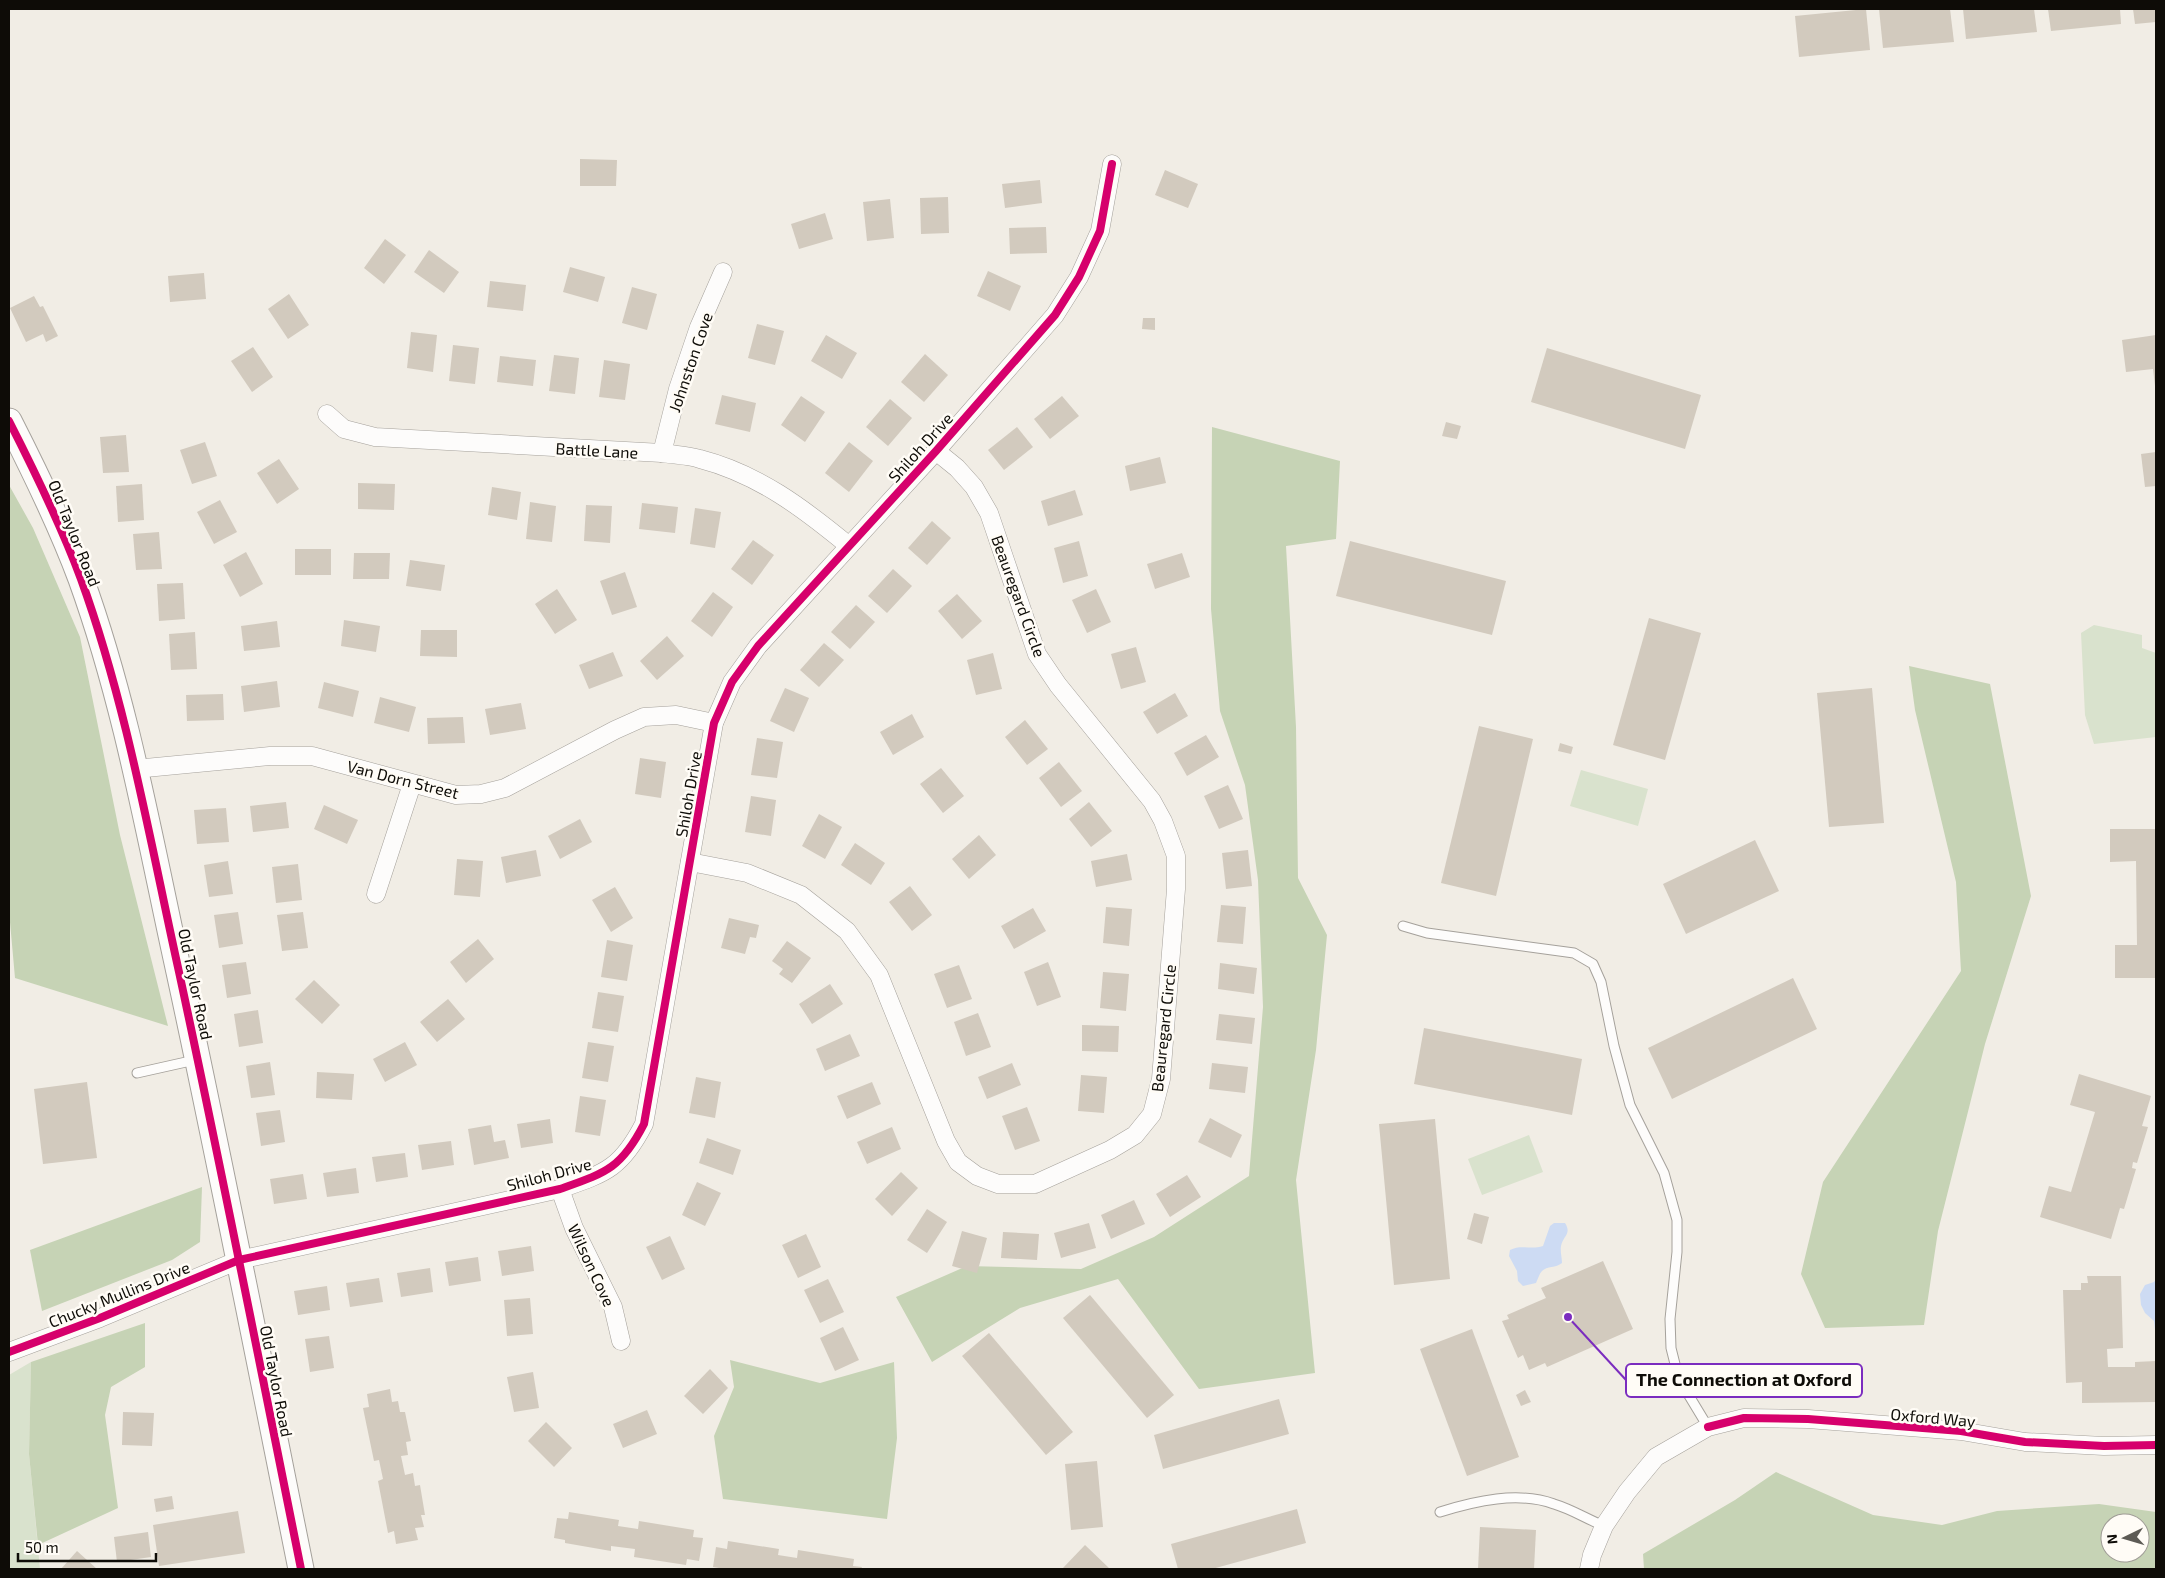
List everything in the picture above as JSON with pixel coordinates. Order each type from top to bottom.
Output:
[{"type":"street","name":"Shiloh Drive","points":[[239,1260],[560,1189],[602,1174],[622,1159],[635,1142],[644,1124],[714,723],[732,682],[758,646],[936,451],[1055,315],[1079,277],[1100,231],[1112,164]]},
{"type":"street","name":"Johnston Cove","points":[[662,453],[678,389],[699,327],[723,272]]},
{"type":"street","name":"Battle Lane","points":[[327,414],[344,429],[375,437],[662,453],[699,458],[739,471],[779,492],[810,514],[849,546]]},
{"type":"street","name":"Old Taylor Road","points":[[9,421],[34,470],[80,578],[114,688],[135,769],[198,1059],[301,1569]]},
{"type":"street","name":"Beauregard Circle","points":[[690,862],[747,873],[801,895],[847,931],[879,975],[946,1141],[958,1162],[977,1176],[998,1184],[1035,1184],[1135,1135],[1152,1114],[1161,1079],[1176,889],[1176,856],[1170,836],[1152,801],[1058,685],[1037,654],[989,513],[974,487],[957,468],[936,451]]},
{"type":"street","name":"Van Dorn Street","points":[[135,769],[270,756],[303,755],[456,795],[481,794],[505,788],[615,730],[644,717],[676,715],[714,723]]},
{"type":"street","points":[[376,894],[412,784]]},
{"type":"street","name":"Wilson Cove","points":[[560,1189],[574,1228],[613,1306],[621,1342]]},
{"type":"street","name":"Chucky Mullins Drive","points":[[9,1352],[100,1318],[239,1260]]},
{"type":"street","name":"Oxford Way","points":[[1589,1569],[1604,1526],[1627,1492],[1656,1457],[1708,1427],[1744,1418],[1808,1419],[1961,1431],[2025,1442],[2104,1446],[2156,1445]]},
{"type":"lane","points":[[1403,926],[1427,933],[1574,953],[1593,964],[1601,982],[1614,1046],[1630,1105],[1664,1173],[1677,1220],[1677,1252],[1670,1319],[1671,1348],[1681,1380],[1708,1427]]},
{"type":"lane","points":[[137,1073],[198,1059]]},
{"type":"lane","points":[[1440,1512],[1463,1504],[1506,1498],[1532,1499],[1553,1503],[1604,1526]]},
{"type":"green space","points":[[1212,427],[1340,461],[1336,539],[1286,546],[1296,727],[1298,878],[1327,935],[1316,1050],[1296,1180],[1315,1373],[1199,1389],[1118,1279],[1020,1308],[932,1362],[896,1297],[967,1266],[1081,1269],[1154,1237],[1249,1176],[1263,1007],[1258,880],[1245,785],[1220,711],[1211,609]]},
{"type":"green space","points":[[9,485],[33,528],[80,637],[120,835],[168,1026],[15,978],[9,911]]},
{"type":"green space","points":[[2094,625],[2142,635],[2142,648],[2156,653],[2156,737],[2094,744],[2085,715],[2081,633]]},
{"type":"green space","points":[[1909,666],[1990,684],[2031,896],[1985,1044],[1938,1231],[1924,1325],[1825,1328],[1801,1274],[1823,1182],[1961,971],[1956,882],[1915,710]]},
{"type":"green space","points":[[1581,770],[1648,789],[1638,826],[1570,806]]},
{"type":"green space","points":[[1529,1135],[1543,1172],[1482,1195],[1468,1159]]},
{"type":"green space","points":[[202,1187],[200,1242],[172,1260],[42,1311],[30,1250]]},
{"type":"green space","points":[[145,1323],[145,1367],[111,1387],[105,1415],[118,1508],[38,1545],[29,1454],[31,1362]]},
{"type":"green space","points":[[730,1360],[820,1383],[894,1362],[897,1438],[887,1519],[723,1499],[714,1436],[734,1387]]},
{"type":"green space","points":[[31,1362],[29,1454],[40,1569],[9,1569],[9,1375]]},
{"type":"green space","points":[[1776,1472],[1873,1515],[1942,1525],[1997,1511],[2099,1504],[2156,1512],[2156,1569],[1644,1569],[1643,1554],[1735,1500]]},
{"type":"water","points":[[1554,1223],[1565,1223],[1568,1230],[1561,1246],[1562,1263],[1542,1271],[1536,1283],[1523,1286],[1518,1281],[1517,1271],[1509,1256],[1510,1250],[1518,1247],[1543,1246],[1550,1226]]},
{"type":"water","points":[[2156,1279],[2156,1338],[2154,1321],[2145,1313],[2141,1305],[2140,1294],[2145,1285],[2154,1282]]},
{"type":"building","points":[[1866,9],[1870,50],[1799,57],[1795,16]]},
{"type":"building","points":[[1879,9],[1950,9],[1954,42],[1883,48]]},
{"type":"building","points":[[1963,9],[2034,9],[2037,32],[1966,39]]},
{"type":"building","points":[[2048,9],[2120,9],[2121,24],[2051,31]]},
{"type":"building","points":[[2133,9],[2156,9],[2156,22],[2135,24]]},
{"type":"building","points":[[580,159],[617,160],[616,186],[580,186]]},
{"type":"building","points":[[1165,170],[1198,184],[1188,208],[1155,195]]},
{"type":"building","points":[[1040,180],[1042,203],[1005,208],[1002,184]]},
{"type":"building","points":[[948,197],[949,233],[921,234],[920,198]]},
{"type":"building","points":[[890,199],[894,238],[867,241],[863,202]]},
{"type":"building","points":[[825,213],[833,239],[799,249],[791,224]]},
{"type":"building","points":[[1046,227],[1047,253],[1010,254],[1009,228]]},
{"type":"building","points":[[385,239],[406,255],[384,284],[364,268]]},
{"type":"building","points":[[429,250],[459,272],[444,293],[414,272]]},
{"type":"building","points":[[570,267],[605,277],[598,302],[563,292]]},
{"type":"building","points":[[988,271],[1021,286],[1010,311],[977,296]]},
{"type":"building","points":[[204,273],[206,299],[170,302],[168,276]]},
{"type":"building","points":[[490,281],[526,285],[523,311],[487,307]]},
{"type":"building","points":[[632,287],[657,294],[647,330],[622,323]]},
{"type":"building","points":[[289,294],[309,325],[288,339],[268,309]]},
{"type":"building","points":[[34,296],[40,307],[43,306],[58,336],[46,342],[43,334],[26,342],[10,308]]},
{"type":"building","points":[[1143,318],[1155,318],[1155,330],[1142,329]]},
{"type":"building","points":[[757,324],[784,331],[775,365],[748,358]]},
{"type":"building","points":[[411,332],[437,335],[433,372],[407,368]]},
{"type":"building","points":[[826,335],[857,353],[842,379],[811,361]]},
{"type":"building","points":[[2156,335],[2155,386],[2153,369],[2126,372],[2122,340]]},
{"type":"building","points":[[453,345],[479,348],[475,384],[449,381]]},
{"type":"building","points":[[253,347],[273,377],[252,392],[231,361]]},
{"type":"building","points":[[1547,348],[1701,395],[1685,449],[1531,402]]},
{"type":"building","points":[[925,354],[948,375],[924,402],[901,382]]},
{"type":"building","points":[[554,355],[579,358],[575,394],[549,391]]},
{"type":"building","points":[[500,356],[536,360],[533,386],[497,382]]},
{"type":"building","points":[[604,360],[630,364],[625,400],[599,397]]},
{"type":"building","points":[[722,395],[756,403],[750,432],[715,424]]},
{"type":"building","points":[[801,396],[825,412],[805,442],[781,425]]},
{"type":"building","points":[[1062,396],[1079,416],[1050,439],[1034,419]]},
{"type":"building","points":[[890,399],[912,418],[888,446],[866,427]]},
{"type":"building","points":[[1446,422],[1461,426],[1457,439],[1442,436]]},
{"type":"building","points":[[1017,427],[1033,447],[1004,470],[988,450]]},
{"type":"building","points":[[126,435],[129,472],[103,473],[100,437]]},
{"type":"building","points":[[205,442],[217,476],[192,484],[180,450]]},
{"type":"building","points":[[849,442],[873,461],[849,492],[825,473]]},
{"type":"building","points":[[2156,452],[2156,486],[2145,487],[2141,454]]},
{"type":"building","points":[[1160,457],[1166,483],[1130,491],[1125,466]]},
{"type":"building","points":[[279,459],[299,489],[277,504],[257,473]]},
{"type":"building","points":[[358,483],[395,484],[394,510],[358,509]]},
{"type":"building","points":[[142,484],[144,520],[118,522],[116,486]]},
{"type":"building","points":[[492,487],[521,492],[517,520],[488,515]]},
{"type":"building","points":[[1075,490],[1083,515],[1048,526],[1041,501]]},
{"type":"building","points":[[220,500],[237,532],[214,544],[197,512]]},
{"type":"building","points":[[530,502],[556,506],[552,542],[526,539]]},
{"type":"building","points":[[642,503],[678,507],[675,533],[639,529]]},
{"type":"building","points":[[586,505],[612,506],[610,543],[584,541]]},
{"type":"building","points":[[695,508],[721,512],[715,548],[690,544]]},
{"type":"building","points":[[932,521],[951,538],[927,565],[908,548]]},
{"type":"building","points":[[159,532],[162,569],[136,570],[133,534]]},
{"type":"building","points":[[753,540],[774,555],[752,585],[731,569]]},
{"type":"building","points":[[1079,541],[1088,576],[1063,583],[1054,548]]},
{"type":"building","points":[[1350,541],[1506,581],[1492,635],[1336,596]]},
{"type":"building","points":[[295,549],[331,549],[331,575],[295,575]]},
{"type":"building","points":[[246,552],[263,584],[240,597],[223,565]]},
{"type":"building","points":[[354,553],[390,553],[389,579],[353,579]]},
{"type":"building","points":[[1182,553],[1190,577],[1155,589],[1147,564]]},
{"type":"building","points":[[410,560],[445,565],[441,591],[406,586]]},
{"type":"building","points":[[893,569],[912,586],[887,613],[868,596]]},
{"type":"building","points":[[625,572],[637,607],[612,615],[600,581]]},
{"type":"building","points":[[183,583],[185,619],[159,621],[157,584]]},
{"type":"building","points":[[557,589],[577,620],[555,634],[535,604]]},
{"type":"building","points":[[1096,589],[1111,622],[1087,633],[1072,600]]},
{"type":"building","points":[[713,592],[733,607],[712,637],[691,621]]},
{"type":"building","points":[[957,594],[982,621],[962,639],[938,611]]},
{"type":"building","points":[[856,605],[875,622],[850,649],[831,632]]},
{"type":"building","points":[[1649,618],[1701,633],[1665,760],[1613,745]]},
{"type":"building","points":[[344,620],[380,626],[376,652],[341,646]]},
{"type":"building","points":[[277,621],[280,647],[244,651],[241,626]]},
{"type":"building","points":[[421,630],[457,630],[457,657],[420,656]]},
{"type":"building","points":[[195,632],[197,669],[171,670],[169,634]]},
{"type":"building","points":[[667,636],[684,656],[657,680],[640,661]]},
{"type":"building","points":[[824,643],[844,660],[819,687],[800,670]]},
{"type":"building","points":[[1136,647],[1146,682],[1121,689],[1111,654]]},
{"type":"building","points":[[613,652],[623,676],[589,689],[579,665]]},
{"type":"building","points":[[993,653],[1002,689],[976,695],[967,660]]},
{"type":"building","points":[[277,681],[280,707],[244,712],[241,686]]},
{"type":"building","points":[[324,682],[359,691],[353,717],[318,708]]},
{"type":"building","points":[[785,688],[809,698],[794,732],[770,721]]},
{"type":"building","points":[[1872,688],[1884,823],[1829,827],[1817,693]]},
{"type":"building","points":[[1175,693],[1188,716],[1157,734],[1143,712]]},
{"type":"building","points":[[223,694],[224,720],[187,721],[186,695]]},
{"type":"building","points":[[380,697],[416,707],[409,732],[374,723]]},
{"type":"building","points":[[521,703],[526,729],[490,735],[485,709]]},
{"type":"building","points":[[912,714],[924,737],[893,755],[880,732]]},
{"type":"building","points":[[463,717],[465,743],[428,744],[427,718]]},
{"type":"building","points":[[1025,720],[1048,749],[1027,765],[1005,737]]},
{"type":"building","points":[[1479,726],[1533,739],[1496,896],[1441,883]]},
{"type":"building","points":[[1206,735],[1219,757],[1187,776],[1174,753]]},
{"type":"building","points":[[757,738],[783,742],[777,778],[751,775]]},
{"type":"building","points":[[1560,743],[1573,747],[1571,754],[1558,751]]},
{"type":"building","points":[[640,758],[666,762],[661,798],[635,794]]},
{"type":"building","points":[[1059,762],[1082,791],[1061,807],[1039,778]]},
{"type":"building","points":[[941,768],[964,796],[943,813],[920,784]]},
{"type":"building","points":[[1228,785],[1243,819],[1219,829],[1204,796]]},
{"type":"building","points":[[751,796],[776,800],[771,836],[745,832]]},
{"type":"building","points":[[286,802],[289,828],[253,832],[250,806]]},
{"type":"building","points":[[1089,802],[1112,831],[1091,847],[1069,819]]},
{"type":"building","points":[[324,805],[358,820],[347,844],[314,829]]},
{"type":"building","points":[[226,808],[229,842],[197,844],[194,810]]},
{"type":"building","points":[[819,814],[842,827],[825,859],[802,846]]},
{"type":"building","points":[[580,819],[592,842],[560,859],[548,836]]},
{"type":"building","points":[[2110,829],[2156,829],[2156,978],[2115,978],[2115,945],[2137,945],[2136,861],[2110,862]]},
{"type":"building","points":[[979,835],[996,855],[969,879],[952,859]]},
{"type":"building","points":[[1755,840],[1779,891],[1686,934],[1663,884]]},
{"type":"building","points":[[855,843],[885,863],[871,885],[841,865]]},
{"type":"building","points":[[536,850],[541,876],[506,883],[501,857]]},
{"type":"building","points":[[1248,850],[1252,886],[1226,889],[1222,853]]},
{"type":"building","points":[[1127,854],[1132,880],[1096,887],[1091,861]]},
{"type":"building","points":[[457,859],[483,861],[480,897],[454,895]]},
{"type":"building","points":[[228,861],[233,894],[209,897],[204,865]]},
{"type":"building","points":[[298,864],[302,900],[276,903],[272,867]]},
{"type":"building","points":[[910,886],[932,915],[912,931],[889,902]]},
{"type":"building","points":[[615,887],[633,918],[611,932],[592,900]]},
{"type":"building","points":[[1221,905],[1246,907],[1243,944],[1217,942]]},
{"type":"building","points":[[1106,907],[1132,909],[1129,946],[1103,943]]},
{"type":"building","points":[[1033,908],[1046,931],[1014,949],[1001,926]]},
{"type":"building","points":[[238,912],[243,944],[219,948],[214,915]]},
{"type":"building","points":[[303,912],[308,948],[282,951],[277,915]]},
{"type":"building","points":[[729,918],[759,925],[756,938],[750,937],[745,954],[721,948]]},
{"type":"building","points":[[478,939],[494,959],[466,983],[450,962]]},
{"type":"building","points":[[607,940],[633,945],[627,981],[601,977]]},
{"type":"building","points":[[787,941],[811,958],[792,983],[779,974],[783,969],[772,961]]},
{"type":"building","points":[[246,962],[251,994],[227,998],[222,965]]},
{"type":"building","points":[[1048,962],[1061,997],[1037,1006],[1024,972]]},
{"type":"building","points":[[1220,963],[1257,968],[1254,994],[1218,989]]},
{"type":"building","points":[[959,965],[972,999],[947,1008],[934,974]]},
{"type":"building","points":[[1103,972],[1129,974],[1126,1011],[1100,1008]]},
{"type":"building","points":[[1793,978],[1817,1029],[1672,1099],[1648,1048]]},
{"type":"building","points":[[314,980],[340,1005],[322,1024],[295,999]]},
{"type":"building","points":[[830,984],[843,1004],[812,1024],[799,1004]]},
{"type":"building","points":[[598,992],[624,996],[618,1032],[592,1028]]},
{"type":"building","points":[[448,999],[465,1019],[437,1042],[420,1022]]},
{"type":"building","points":[[258,1010],[263,1043],[239,1047],[234,1014]]},
{"type":"building","points":[[978,1013],[991,1047],[966,1056],[954,1022]]},
{"type":"building","points":[[1219,1014],[1255,1018],[1252,1044],[1216,1040]]},
{"type":"building","points":[[1082,1025],[1119,1026],[1118,1052],[1082,1051]]},
{"type":"building","points":[[1424,1028],[1582,1059],[1572,1115],[1414,1084]]},
{"type":"building","points":[[850,1034],[860,1056],[825,1071],[816,1049]]},
{"type":"building","points":[[405,1042],[417,1065],[385,1082],[373,1059]]},
{"type":"building","points":[[588,1042],[614,1046],[608,1082],[582,1078]]},
{"type":"building","points":[[270,1062],[275,1095],[251,1098],[246,1066]]},
{"type":"building","points":[[1012,1063],[1021,1085],[987,1099],[978,1077]]},
{"type":"building","points":[[1212,1063],[1248,1067],[1245,1093],[1209,1089]]},
{"type":"building","points":[[317,1072],[354,1074],[352,1100],[316,1098]]},
{"type":"building","points":[[2079,1074],[2151,1096],[2142,1126],[2148,1127],[2137,1163],[2133,1162],[2132,1168],[2136,1169],[2124,1209],[2120,1208],[2111,1239],[2040,1217],[2049,1186],[2071,1192],[2095,1112],[2070,1105]]},
{"type":"building","points":[[1081,1075],[1107,1077],[1104,1113],[1078,1111]]},
{"type":"building","points":[[696,1077],[721,1082],[715,1118],[689,1113]]},
{"type":"building","points":[[87,1082],[97,1158],[43,1164],[34,1089]]},
{"type":"building","points":[[872,1082],[881,1104],[847,1119],[837,1096]]},
{"type":"building","points":[[580,1096],[606,1100],[600,1136],[575,1132]]},
{"type":"building","points":[[1027,1107],[1040,1141],[1015,1150],[1002,1116]]},
{"type":"building","points":[[280,1110],[285,1142],[261,1146],[256,1113]]},
{"type":"building","points":[[1210,1118],[1242,1135],[1231,1158],[1198,1142]]},
{"type":"building","points":[[550,1119],[553,1143],[521,1148],[517,1124]]},
{"type":"building","points":[[1435,1119],[1450,1279],[1394,1285],[1379,1124]]},
{"type":"building","points":[[491,1125],[494,1142],[505,1140],[509,1158],[474,1165],[468,1129]]},
{"type":"building","points":[[892,1127],[901,1149],[867,1164],[857,1142]]},
{"type":"building","points":[[707,1138],[741,1150],[733,1175],[699,1163]]},
{"type":"building","points":[[451,1141],[454,1165],[422,1170],[418,1145]]},
{"type":"building","points":[[405,1153],[408,1177],[376,1182],[372,1157]]},
{"type":"building","points":[[356,1168],[359,1193],[327,1197],[323,1173]]},
{"type":"building","points":[[901,1172],[918,1188],[892,1216],[875,1199]]},
{"type":"building","points":[[303,1174],[307,1199],[274,1204],[270,1179]]},
{"type":"building","points":[[1187,1175],[1201,1197],[1170,1217],[1156,1194]]},
{"type":"building","points":[[697,1182],[721,1193],[705,1226],[682,1215]]},
{"type":"building","points":[[1134,1200],[1145,1224],[1111,1239],[1101,1215]]},
{"type":"building","points":[[927,1209],[947,1222],[927,1253],[907,1240]]},
{"type":"building","points":[[1474,1213],[1489,1217],[1482,1244],[1467,1239]]},
{"type":"building","points":[[1089,1223],[1096,1248],[1061,1258],[1054,1233]]},
{"type":"building","points":[[962,1231],[987,1238],[977,1273],[952,1266]]},
{"type":"building","points":[[1003,1232],[1039,1234],[1037,1260],[1001,1258]]},
{"type":"building","points":[[806,1234],[821,1267],[798,1278],[782,1245]]},
{"type":"building","points":[[670,1236],[685,1269],[662,1280],[646,1247]]},
{"type":"building","points":[[531,1246],[534,1271],[502,1276],[498,1251]]},
{"type":"building","points":[[478,1257],[481,1281],[449,1286],[445,1262]]},
{"type":"building","points":[[1603,1261],[1633,1329],[1547,1367],[1545,1363],[1529,1370],[1523,1355],[1518,1358],[1502,1321],[1509,1319],[1507,1315],[1546,1298],[1541,1288]]},
{"type":"building","points":[[430,1268],[433,1292],[401,1297],[397,1273]]},
{"type":"building","points":[[2087,1276],[2121,1276],[2123,1348],[2107,1349],[2108,1367],[2135,1367],[2135,1362],[2156,1361],[2156,1402],[2082,1403],[2082,1382],[2066,1383],[2063,1290],[2081,1290],[2081,1283],[2088,1283]]},
{"type":"building","points":[[379,1278],[383,1302],[350,1307],[346,1283]]},
{"type":"building","points":[[828,1279],[844,1312],[820,1323],[804,1290]]},
{"type":"building","points":[[327,1286],[330,1310],[298,1315],[294,1291]]},
{"type":"building","points":[[1090,1295],[1174,1395],[1147,1418],[1063,1318]]},
{"type":"building","points":[[530,1298],[533,1334],[507,1336],[504,1300]]},
{"type":"building","points":[[843,1327],[859,1360],[835,1371],[820,1338]]},
{"type":"building","points":[[1472,1329],[1519,1457],[1467,1476],[1420,1349]]},
{"type":"building","points":[[989,1333],[1073,1432],[1046,1455],[962,1356]]},
{"type":"building","points":[[329,1336],[334,1368],[310,1372],[305,1339]]},
{"type":"building","points":[[710,1369],[728,1388],[703,1414],[684,1396]]},
{"type":"building","points":[[533,1372],[539,1408],[514,1412],[507,1377]]},
{"type":"building","points":[[390,1389],[392,1402],[398,1401],[400,1412],[405,1412],[411,1441],[406,1442],[408,1455],[401,1456],[405,1475],[413,1473],[415,1486],[420,1485],[425,1515],[421,1515],[424,1527],[415,1528],[418,1540],[396,1544],[394,1531],[388,1533],[378,1481],[383,1479],[379,1460],[374,1461],[363,1408],[369,1407],[367,1394]]},
{"type":"building","points":[[1525,1390],[1531,1402],[1521,1406],[1516,1395]]},
{"type":"building","points":[[1279,1399],[1289,1434],[1163,1469],[1154,1435]]},
{"type":"building","points":[[647,1410],[657,1434],[623,1448],[613,1424]]},
{"type":"building","points":[[123,1412],[154,1413],[152,1446],[122,1445]]},
{"type":"building","points":[[546,1422],[572,1448],[554,1467],[528,1441]]},
{"type":"building","points":[[1097,1461],[1103,1527],[1071,1530],[1065,1464]]},
{"type":"building","points":[[172,1496],[174,1509],[156,1512],[154,1499]]},
{"type":"building","points":[[1297,1509],[1306,1543],[1212,1569],[1178,1569],[1171,1544]]},
{"type":"building","points":[[238,1511],[245,1553],[159,1566],[153,1525]]},
{"type":"building","points":[[569,1512],[619,1520],[618,1526],[638,1529],[639,1521],[694,1530],[693,1537],[703,1538],[699,1561],[687,1559],[686,1565],[634,1557],[635,1549],[611,1546],[611,1551],[565,1543],[565,1540],[554,1538],[557,1518],[568,1519]]},
{"type":"building","points":[[1480,1527],[1536,1530],[1534,1569],[1478,1569]]},
{"type":"building","points":[[148,1532],[151,1557],[117,1562],[114,1537]]},
{"type":"building","points":[[728,1541],[779,1549],[778,1555],[797,1558],[798,1550],[854,1559],[853,1566],[862,1567],[861,1569],[725,1569],[713,1567],[716,1547],[727,1549]]},
{"type":"building","points":[[1085,1545],[1110,1569],[1062,1569]]},
{"type":"building","points":[[77,1551],[97,1569],[61,1569]]},
{"type":"cycle path","points":[[9,1352],[100,1318],[239,1260],[560,1189],[600,1173],[619,1160],[628,1151],[644,1124],[714,723],[732,682],[758,646],[936,451],[1055,315],[1079,277],[1100,231],[1112,164]]},
{"type":"cycle path","points":[[9,421],[47,499],[81,579],[112,676],[125,725],[211,1121],[301,1569]]},
{"type":"cycle path","points":[[1708,1427],[1744,1418],[1808,1419],[1961,1431],[2025,1442],[2104,1446],[2156,1445]]},
{"type":"place","name":"The Connection at Oxford","points":[[1568,1317]]}]
